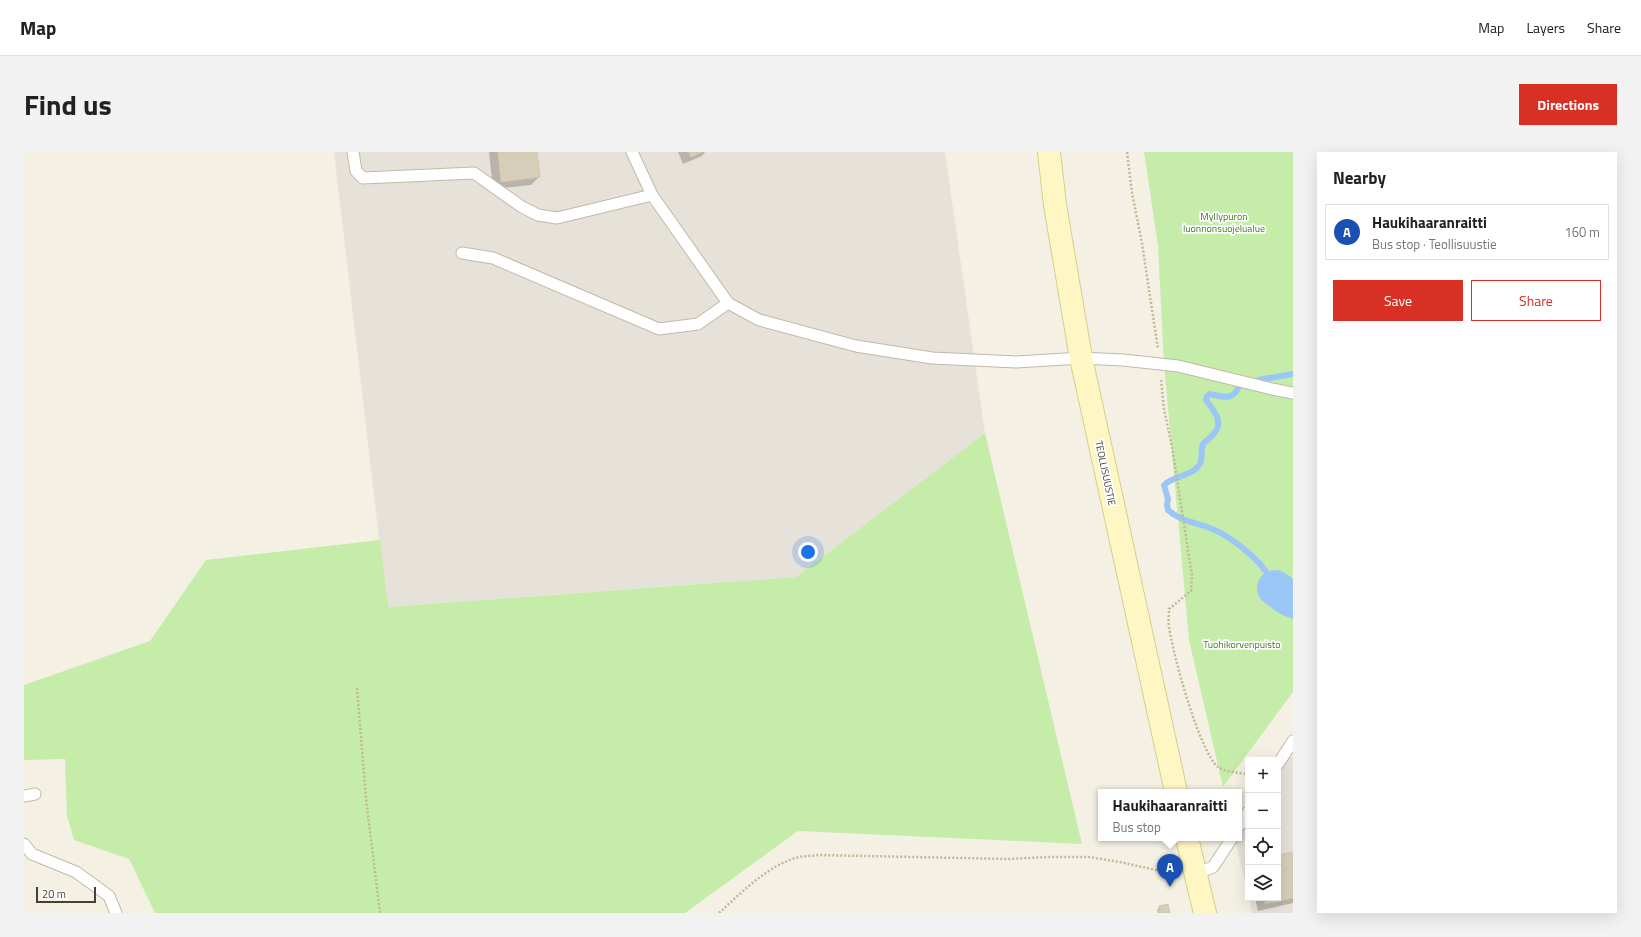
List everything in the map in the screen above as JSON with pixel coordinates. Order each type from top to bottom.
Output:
[{"type":"main road","name":"TEOLLISUUSTIE","points":[[1049,152],[1055,205],[1081,358],[1175,789]]},
{"type":"main road","points":[[1188,841],[1206,913]]},
{"type":"lane","points":[[353,152],[356,171],[363,178],[474,173],[522,207],[538,215],[557,218],[652,195]]},
{"type":"lane","points":[[632,152],[652,195],[728,303],[759,320],[856,346],[932,358],[1016,362],[1081,358],[1161,364],[1178,366],[1293,393]]},
{"type":"lane","points":[[462,253],[493,258],[659,329],[698,324],[728,303]]},
{"type":"lane","points":[[1281,760],[1293,742]]},
{"type":"lane","points":[[1195,874],[1213,868],[1230,841]]},
{"type":"lane","points":[[24,844],[32,854],[76,872],[110,896],[116,913]]},
{"type":"path","points":[[1127,152],[1132,193],[1142,243],[1161,364],[1164,410],[1172,447],[1192,576],[1191,591],[1169,609],[1169,627],[1191,711],[1208,754],[1219,768],[1245,773]]},
{"type":"path","points":[[357,688],[366,798],[380,913]]},
{"type":"path","points":[[719,913],[745,888],[771,870],[800,857],[818,855],[1008,859],[1089,857],[1174,874],[1195,874]]},
{"type":"shaded area","points":[[334,152],[945,152],[985,433],[796,577],[387,607]]},
{"type":"shaded area","points":[[1289,757],[1293,757],[1293,913],[1252,913],[1250,901],[1281,901],[1281,769]]},
{"type":"shaded area","points":[[1245,828],[1245,882],[1236,843],[1237,841],[1242,841],[1242,833]]},
{"type":"green space","name":"Myllypuron luonnonsuojelualue","points":[[1144,152],[1293,152],[1293,692],[1223,787],[1189,640],[1164,364],[1158,246]]},
{"type":"green space","points":[[985,433],[1082,844],[798,831],[685,913],[155,913],[129,859],[74,840],[67,816],[65,759],[24,760],[24,685],[150,641],[206,560],[380,540],[388,607],[796,577]]},
{"type":"building","points":[[498,152],[537,152],[540,177],[501,182]]},
{"type":"building","points":[[689,152],[702,152],[691,157]]},
{"type":"building","points":[[1293,852],[1293,898],[1281,901],[1281,865],[1281,854]]},
{"type":"building","points":[[1264,901],[1279,901],[1265,904]]},
{"type":"building","points":[[1168,904],[1170,913],[1160,913],[1159,906]]},
{"type":"waterway","points":[[1258,380],[1293,374]]},
{"type":"waterway","points":[[1239,386],[1237,391],[1228,397],[1210,394],[1207,396],[1206,400],[1217,418],[1218,427],[1214,434],[1203,444],[1199,466],[1190,473],[1173,479],[1164,485],[1168,499],[1168,510],[1177,517],[1222,533],[1243,548],[1256,560],[1272,580],[1280,605],[1293,616]]},
{"type":"waterway","points":[[1275,588],[1293,600]]},
{"type":"place","name":"Haukihaaranraitti","points":[[1170,887]]},
{"type":"park label","name":"Tuohikorvenpuisto","points":[[1242,644]]}]
